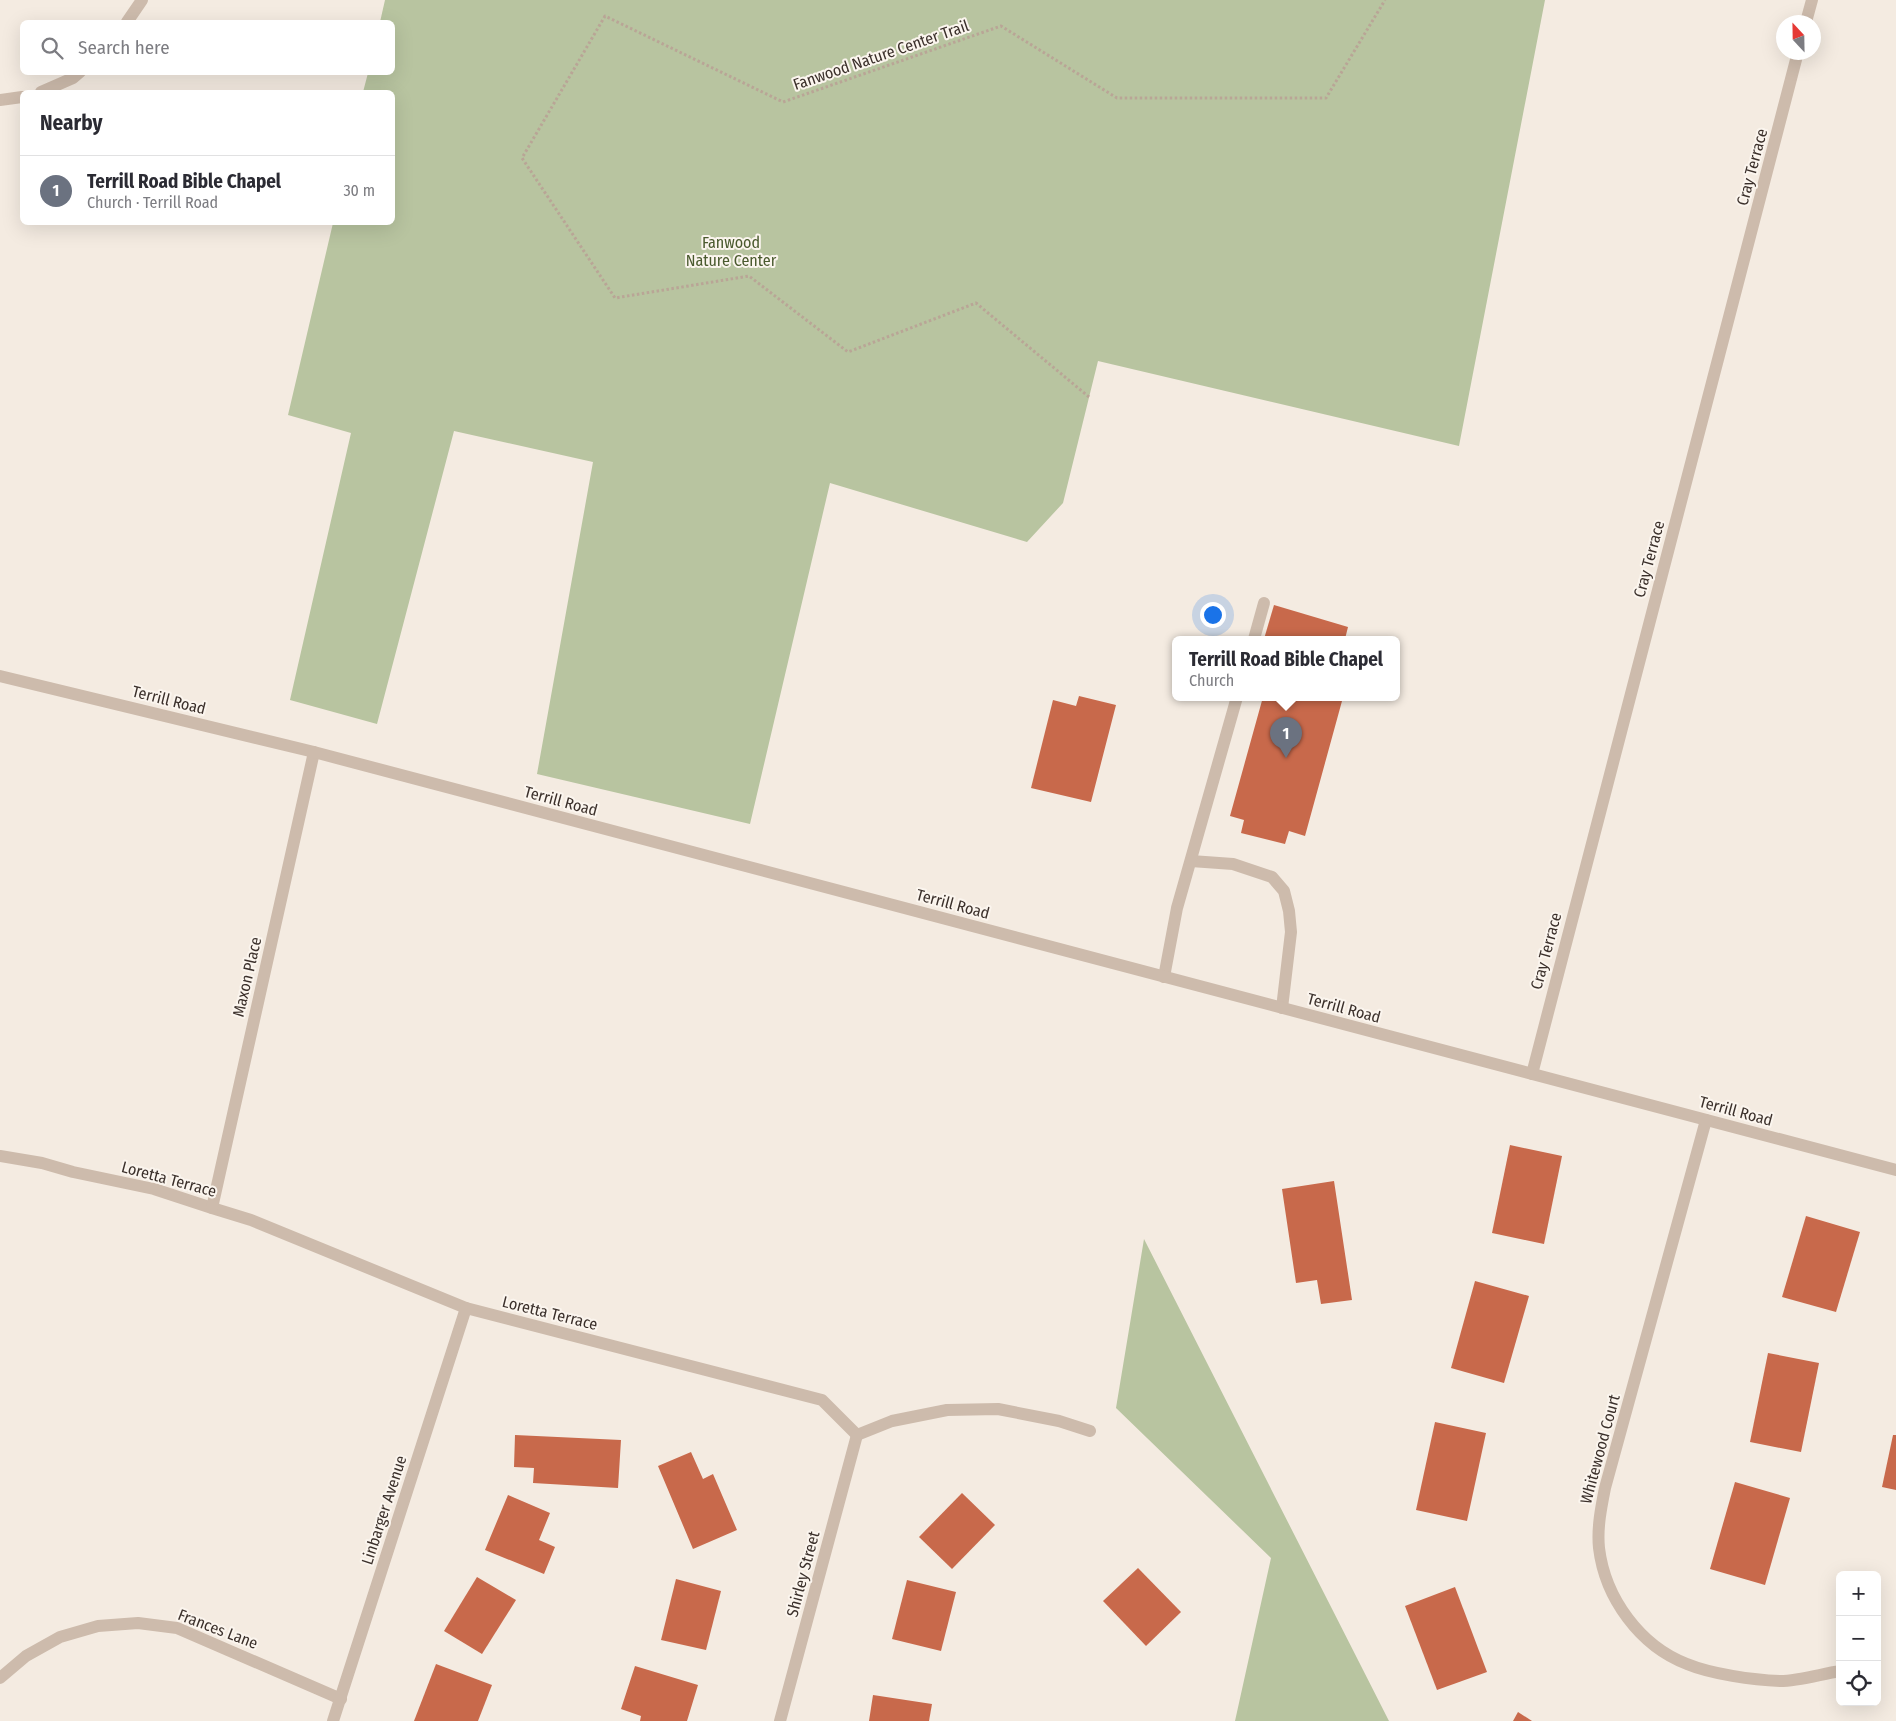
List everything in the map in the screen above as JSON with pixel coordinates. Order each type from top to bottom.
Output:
[{"type":"street","points":[[128,20],[142,0]]},
{"type":"street","points":[[1808,15],[1812,0]]},
{"type":"street","name":"Cray Terrace","points":[[1532,1074],[1796,60]]},
{"type":"street","points":[[46,90],[76,75]]},
{"type":"street","points":[[0,100],[20,97]]},
{"type":"street","points":[[1255,636],[1264,603]]},
{"type":"street","name":"Terrill Road","points":[[0,676],[314,752],[1896,1170]]},
{"type":"street","points":[[1164,977],[1177,908],[1236,701]]},
{"type":"street","name":"Maxon Place","points":[[212,1208],[314,752]]},
{"type":"street","points":[[1191,861],[1233,864],[1272,877],[1284,891],[1289,911],[1291,932],[1282,1008]]},
{"type":"street","name":"Whitewood Court","points":[[1706,1120],[1605,1488],[1599,1518],[1599,1548],[1606,1577],[1618,1605],[1636,1630],[1659,1649],[1686,1664],[1716,1673],[1781,1681],[1836,1673]]},
{"type":"street","name":"Loretta Terrace","points":[[0,1156],[42,1163],[73,1172],[154,1189],[251,1220],[466,1308],[822,1400],[857,1435]]},
{"type":"street","name":"Linbarger Avenue","points":[[333,1721],[466,1308]]},
{"type":"street","points":[[857,1435],[892,1421],[947,1410],[998,1409],[1058,1421],[1090,1431]]},
{"type":"street","name":"Shirley Street","points":[[780,1721],[857,1435]]},
{"type":"street","name":"Frances Lane","points":[[0,1678],[26,1656],[60,1637],[98,1626],[138,1623],[177,1628],[340,1698]]},
{"type":"path","name":"Fanwood Nature Center Trail","points":[[1089,397],[976,303],[848,352],[749,276],[615,298],[522,158],[604,16],[783,102],[1001,26],[1117,98],[1326,98],[1385,0]]},
{"type":"green space","name":"Fanwood Nature Center","points":[[385,0],[1545,0],[1459,446],[1098,361],[1063,503],[1027,542],[830,483],[750,824],[537,774],[593,462],[454,431],[377,724],[290,700],[351,433],[288,415],[333,225],[395,225],[395,90],[364,90],[367,75],[395,75],[395,20],[380,20]]},
{"type":"green space","points":[[1144,1239],[1389,1721],[1235,1721],[1271,1558],[1116,1408]]},
{"type":"building","points":[[1274,605],[1348,627],[1346,636],[1265,636]]},
{"type":"building","points":[[1079,696],[1116,705],[1091,802],[1031,788],[1053,700],[1076,706]]},
{"type":"building","points":[[1262,701],[1342,701],[1305,836],[1289,831],[1285,844],[1241,833],[1244,820],[1230,816]]},
{"type":"building","points":[[1510,1145],[1562,1156],[1544,1244],[1492,1233]]},
{"type":"building","points":[[1334,1181],[1352,1300],[1321,1304],[1317,1280],[1296,1283],[1282,1189]]},
{"type":"building","points":[[1806,1216],[1860,1232],[1836,1312],[1782,1297]]},
{"type":"building","points":[[1475,1281],[1529,1296],[1504,1383],[1451,1368]]},
{"type":"building","points":[[1768,1353],[1819,1363],[1801,1452],[1750,1442]]},
{"type":"building","points":[[1435,1422],[1486,1433],[1467,1521],[1416,1510]]},
{"type":"building","points":[[515,1435],[621,1440],[618,1488],[533,1483],[534,1468],[514,1467]]},
{"type":"building","points":[[1893,1435],[1896,1435],[1896,1490],[1882,1487]]},
{"type":"building","points":[[691,1452],[703,1479],[713,1474],[737,1530],[693,1549],[658,1466]]},
{"type":"building","points":[[1735,1482],[1790,1498],[1765,1585],[1710,1569]]},
{"type":"building","points":[[962,1493],[995,1525],[952,1569],[919,1537]]},
{"type":"building","points":[[508,1495],[550,1513],[539,1540],[555,1547],[544,1574],[485,1550]]},
{"type":"building","points":[[1138,1568],[1181,1612],[1146,1646],[1103,1601]]},
{"type":"building","points":[[477,1577],[516,1600],[482,1654],[444,1631]]},
{"type":"building","points":[[676,1579],[721,1591],[706,1650],[661,1640]]},
{"type":"building","points":[[907,1580],[956,1592],[941,1651],[892,1639]]},
{"type":"building","points":[[1455,1587],[1487,1672],[1437,1690],[1405,1606]]},
{"type":"building","points":[[436,1664],[492,1685],[478,1721],[414,1721]]},
{"type":"building","points":[[635,1666],[698,1685],[687,1721],[640,1721],[641,1716],[621,1709]]},
{"type":"building","points":[[873,1695],[932,1704],[929,1721],[869,1721]]},
{"type":"building","points":[[1518,1712],[1532,1721],[1513,1721]]},
{"type":"place","name":"Terrill Road Bible Chapel","points":[[1286,758]]}]
